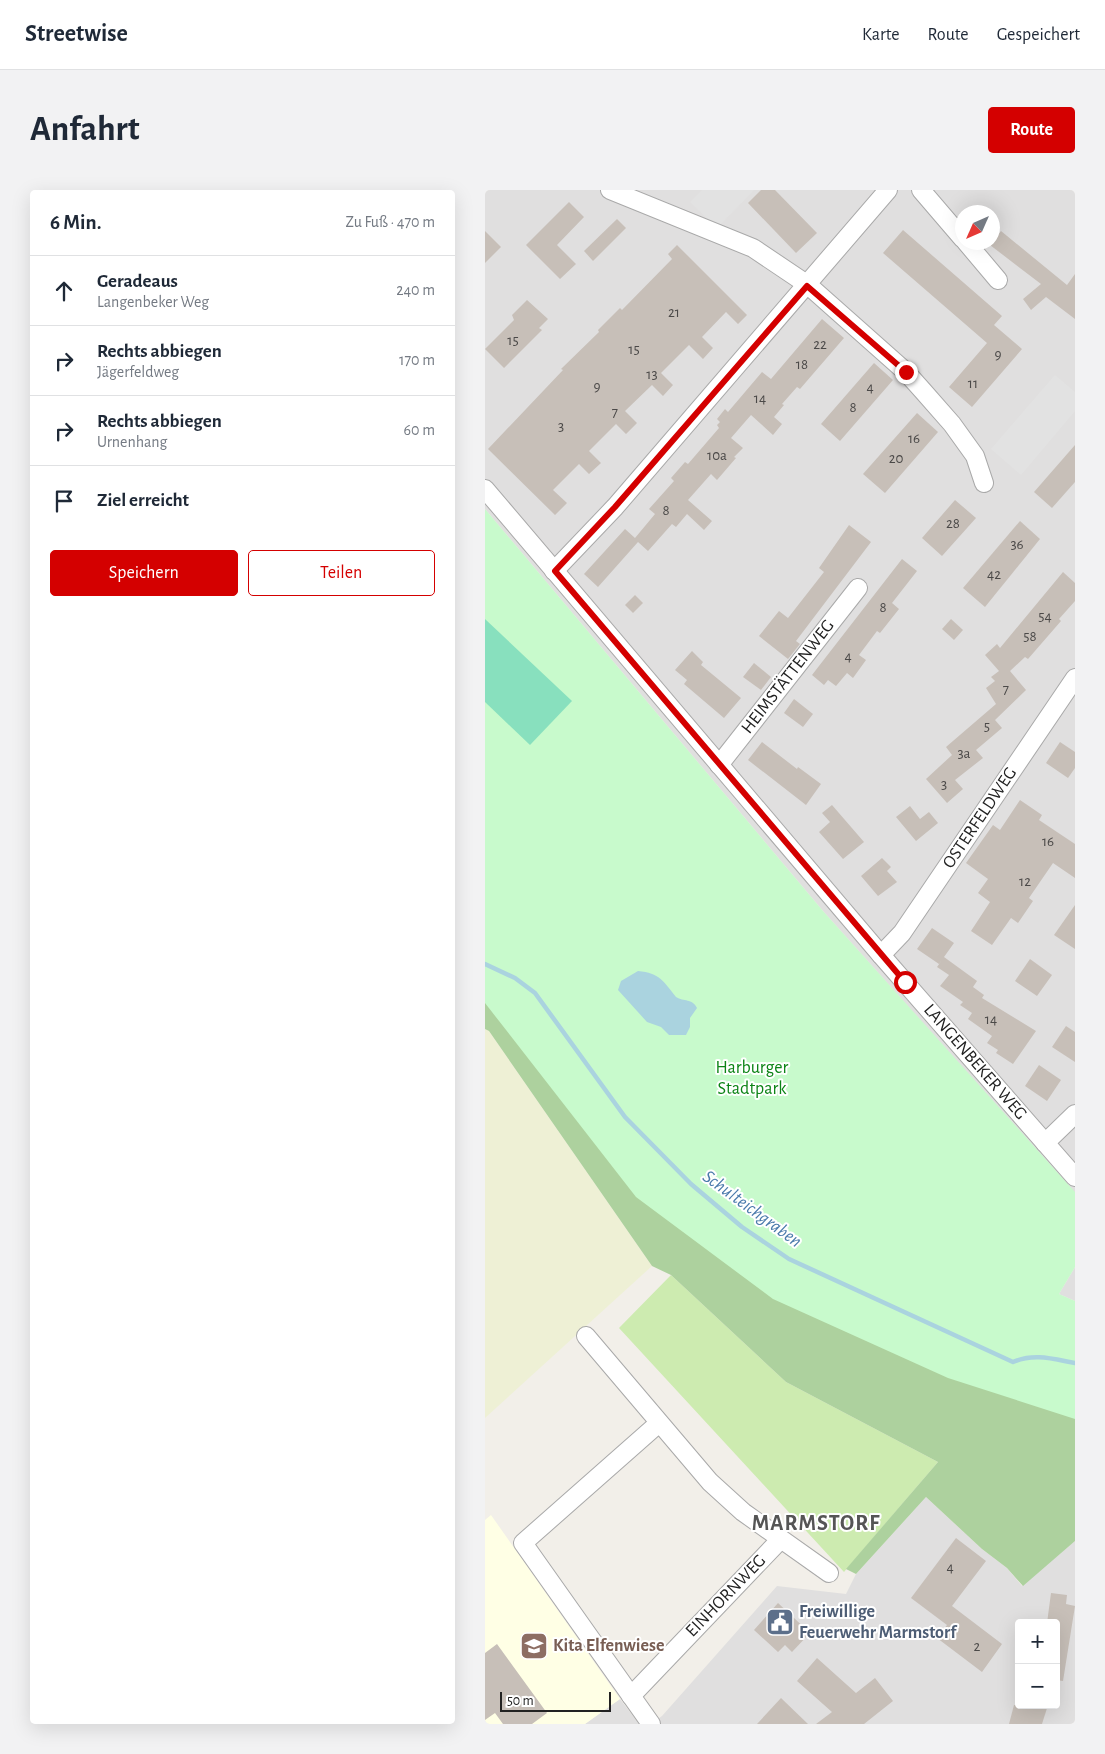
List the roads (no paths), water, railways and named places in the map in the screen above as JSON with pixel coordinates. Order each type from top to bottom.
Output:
[{"type":"street","points":[[610,190],[753,248],[807,286],[906,372],[952,424],[975,456],[984,483]]},
{"type":"street","points":[[555,571],[615,507],[888,190]]},
{"type":"street","points":[[921,190],[955,230]]},
{"type":"street","points":[[973,250],[998,280]]},
{"type":"street","name":"LANGENBEKER WEG","points":[[485,490],[881,955],[1075,1177]]},
{"type":"street","name":"HEIMSTÄTTENWEG","points":[[719,765],[858,588]]},
{"type":"street","name":"OSTERFELDWEG","points":[[881,955],[908,925],[1075,678]]},
{"type":"street","points":[[1045,1143],[1075,1114]]},
{"type":"street","points":[[585,1336],[710,1482],[743,1512],[780,1540],[829,1572]]},
{"type":"street","points":[[651,1724],[523,1544],[659,1423]]},
{"type":"street","name":"EINHORNWEG","points":[[631,1696],[780,1540]]},
{"type":"water","points":[[638,971],[656,976],[664,982],[676,997],[690,1001],[695,1005],[697,1008],[690,1018],[690,1027],[686,1035],[669,1035],[661,1027],[647,1022],[618,990],[621,981]]},
{"type":"waterway","name":"Schulteichgraben","points":[[485,964],[515,978],[535,993],[625,1117],[691,1184],[742,1227],[789,1259],[1013,1362],[1036,1357],[1075,1363]]},
{"type":"place","name":"Freiwillige Feuerwehr Marmstorf","points":[[780,1622]]},
{"type":"place","name":"Kita Elfenwiese","points":[[534,1646]]},
{"type":"district","name":"MARMSTORF","points":[[816,1523]]},
{"type":"park label","name":"Harburger Stadtpark","points":[[752,1078]]}]
